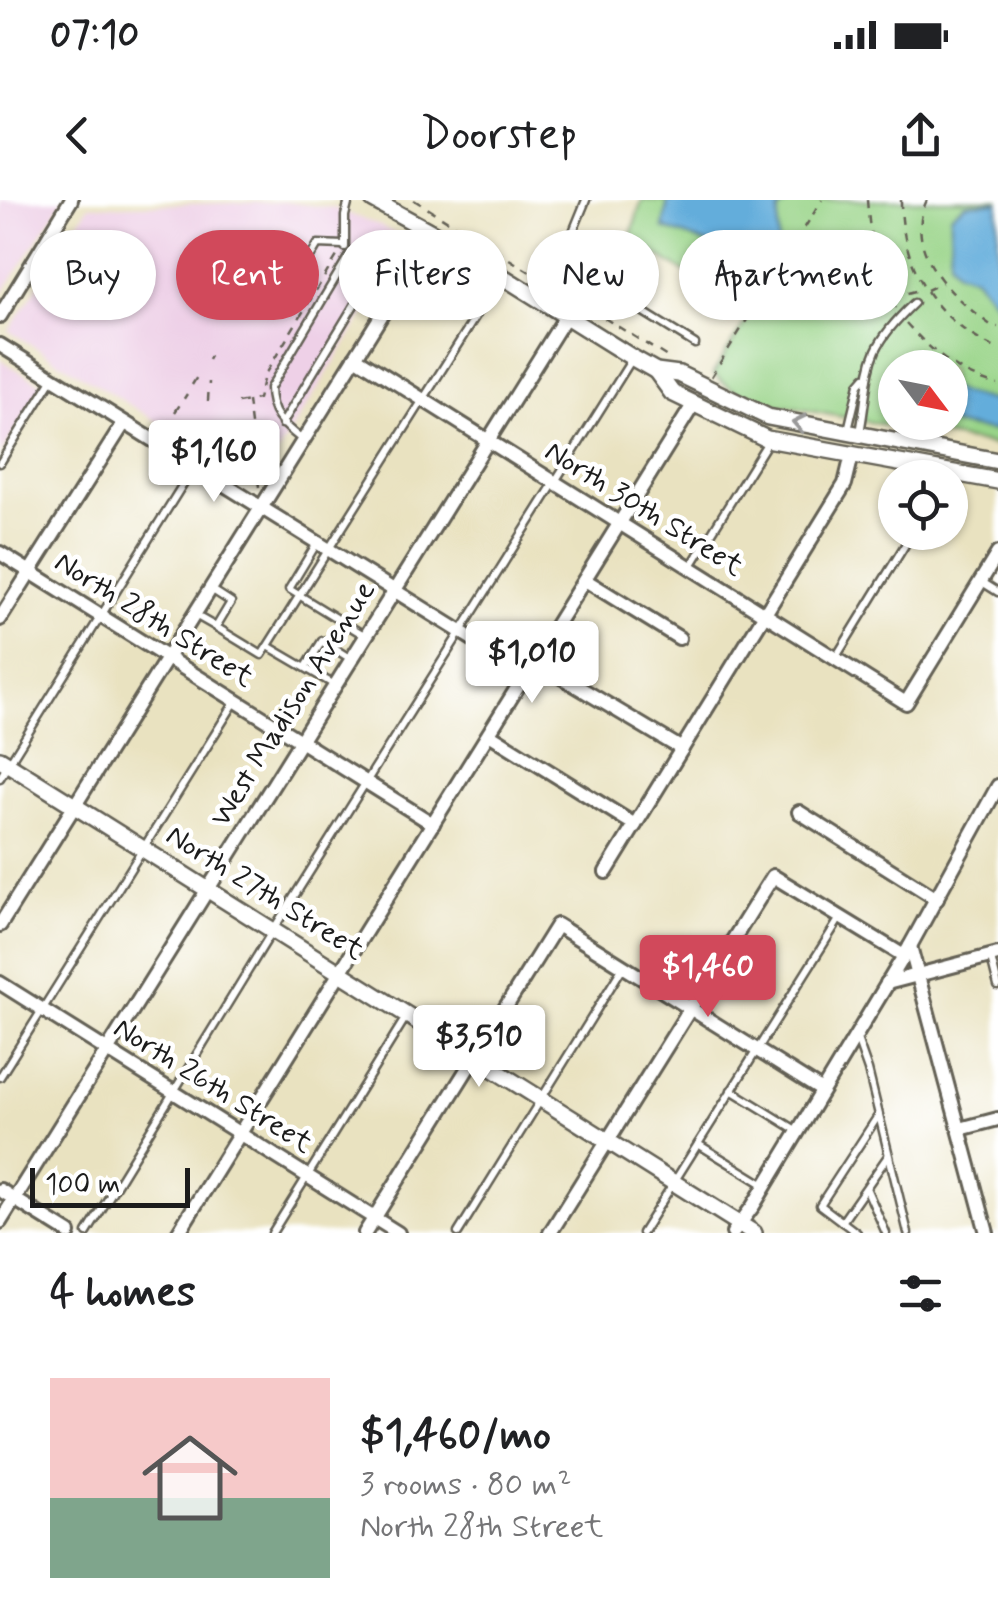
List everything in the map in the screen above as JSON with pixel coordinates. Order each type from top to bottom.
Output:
[{"type":"street","points":[[0,316],[71,200]]},
{"type":"street","points":[[373,200],[428,230]]},
{"type":"street","points":[[0,924],[379,320]]},
{"type":"street","name":"West Madison Avenue","points":[[0,1222],[563,320]]},
{"type":"street","points":[[572,320],[656,371],[679,374],[768,417],[998,462]]},
{"type":"street","points":[[0,344],[519,668],[543,666],[682,749]]},
{"type":"street","name":"North 30th Street","points":[[355,358],[906,703],[981,581]]},
{"type":"street","points":[[656,371],[672,393],[770,439],[878,460]]},
{"type":"street","points":[[178,1233],[693,405]]},
{"type":"street","points":[[0,619],[124,422]]},
{"type":"street","points":[[606,872],[845,484],[852,455]]},
{"type":"street","points":[[968,477],[998,481]]},
{"type":"street","name":"North 28th Street","points":[[0,553],[433,824]]},
{"type":"street","points":[[981,581],[998,553]]},
{"type":"street","points":[[585,580],[679,638]]},
{"type":"street","points":[[489,734],[635,825]]},
{"type":"street","name":"North 27th Street","points":[[3,767],[142,848],[674,1182],[736,1228],[754,1233]]},
{"type":"street","points":[[736,1228],[907,951],[998,786]]},
{"type":"street","points":[[799,812],[937,898]]},
{"type":"street","points":[[550,1233],[772,876],[840,918],[907,951],[920,974],[988,1233]]},
{"type":"street","points":[[365,1233],[558,924],[821,1090]]},
{"type":"street","points":[[887,983],[994,955]]},
{"type":"street","name":"North 26th Street","points":[[0,983],[398,1233]]},
{"type":"street","points":[[960,1130],[998,1119]]},
{"type":"street","points":[[0,1190],[69,1233]]},
{"type":"lane","points":[[345,230],[350,200]]},
{"type":"lane","points":[[586,200],[562,261],[695,344]]},
{"type":"lane","points":[[808,262],[816,266],[820,278],[816,286],[807,289],[796,283],[794,275],[797,266],[808,262]]},
{"type":"lane","points":[[303,441],[282,424],[270,405],[270,388],[339,271]]},
{"type":"lane","points":[[854,433],[865,402],[866,376],[882,336],[914,303]]},
{"type":"lane","points":[[282,424],[345,320]]},
{"type":"lane","points":[[365,636],[288,589],[323,546],[474,320]]},
{"type":"lane","points":[[87,1233],[633,358]]},
{"type":"lane","points":[[854,433],[858,384],[866,376]]},
{"type":"lane","points":[[0,463],[54,377]]},
{"type":"lane","points":[[855,400],[865,402]]},
{"type":"lane","points":[[690,568],[770,439]]},
{"type":"lane","points":[[3,767],[194,468]]},
{"type":"lane","points":[[194,614],[262,656],[300,596],[323,546]]},
{"type":"lane","points":[[835,658],[902,550]]},
{"type":"lane","points":[[981,581],[998,592]]},
{"type":"lane","points":[[210,589],[231,602],[216,627]]},
{"type":"lane","points":[[306,667],[322,642],[351,659]]},
{"type":"lane","points":[[268,646],[334,685]]},
{"type":"lane","points":[[0,1077],[236,701]]},
{"type":"lane","points":[[642,1233],[840,918]]},
{"type":"lane","points":[[994,955],[998,986]]},
{"type":"lane","points":[[458,1233],[624,966]]},
{"type":"lane","points":[[272,1233],[407,1015]]},
{"type":"lane","points":[[856,1034],[908,1233]]},
{"type":"lane","points":[[732,1090],[796,1130]]},
{"type":"lane","points":[[856,1233],[820,1204],[878,1115]]},
{"type":"lane","points":[[698,1144],[763,1184]]},
{"type":"lane","points":[[842,1222],[888,1155]]},
{"type":"lane","points":[[866,1189],[886,1233]]},
{"type":"path","points":[[414,200],[677,364]]},
{"type":"path","points":[[708,383],[822,200]]},
{"type":"path","points":[[867,200],[869,230]]},
{"type":"path","points":[[900,200],[906,248],[925,290],[962,330],[998,349]]},
{"type":"path","points":[[928,200],[920,220],[921,235],[943,283],[971,312],[998,327]]},
{"type":"path","points":[[238,404],[258,399],[264,376],[337,256]]},
{"type":"path","points":[[908,294],[943,283]]},
{"type":"path","points":[[906,322],[953,368],[998,385]]},
{"type":"path","points":[[192,386],[200,372]]},
{"type":"path","points":[[208,402],[209,382]]},
{"type":"path","points":[[175,412],[187,394]]},
{"type":"path","points":[[248,401],[260,489]]},
{"type":"path","points":[[165,428],[170,420]]},
{"type":"shaded area","points":[[0,200],[63,200],[44,230],[30,230],[30,251],[0,297]]},
{"type":"shaded area","points":[[284,202],[333,208],[388,230],[339,230],[339,320],[360,320],[265,473],[246,476],[9,331],[30,298],[30,320],[156,320],[156,230],[74,230],[89,206]]},
{"type":"shaded area","points":[[0,360],[44,385],[0,455]]},
{"type":"green space","points":[[642,200],[998,200],[998,446],[966,440],[968,350],[878,350],[878,424],[758,402],[713,374],[746,320],[908,320],[908,230],[679,230],[679,269],[659,256],[659,230],[633,230]]},
{"type":"water","points":[[668,200],[791,200],[779,210],[778,230],[679,230],[679,233],[663,228]]},
{"type":"water","points":[[998,202],[998,306],[975,277],[957,271],[950,260],[951,215],[966,204]]},
{"type":"water","points":[[968,395],[998,402],[998,423],[993,431],[968,427]]}]
